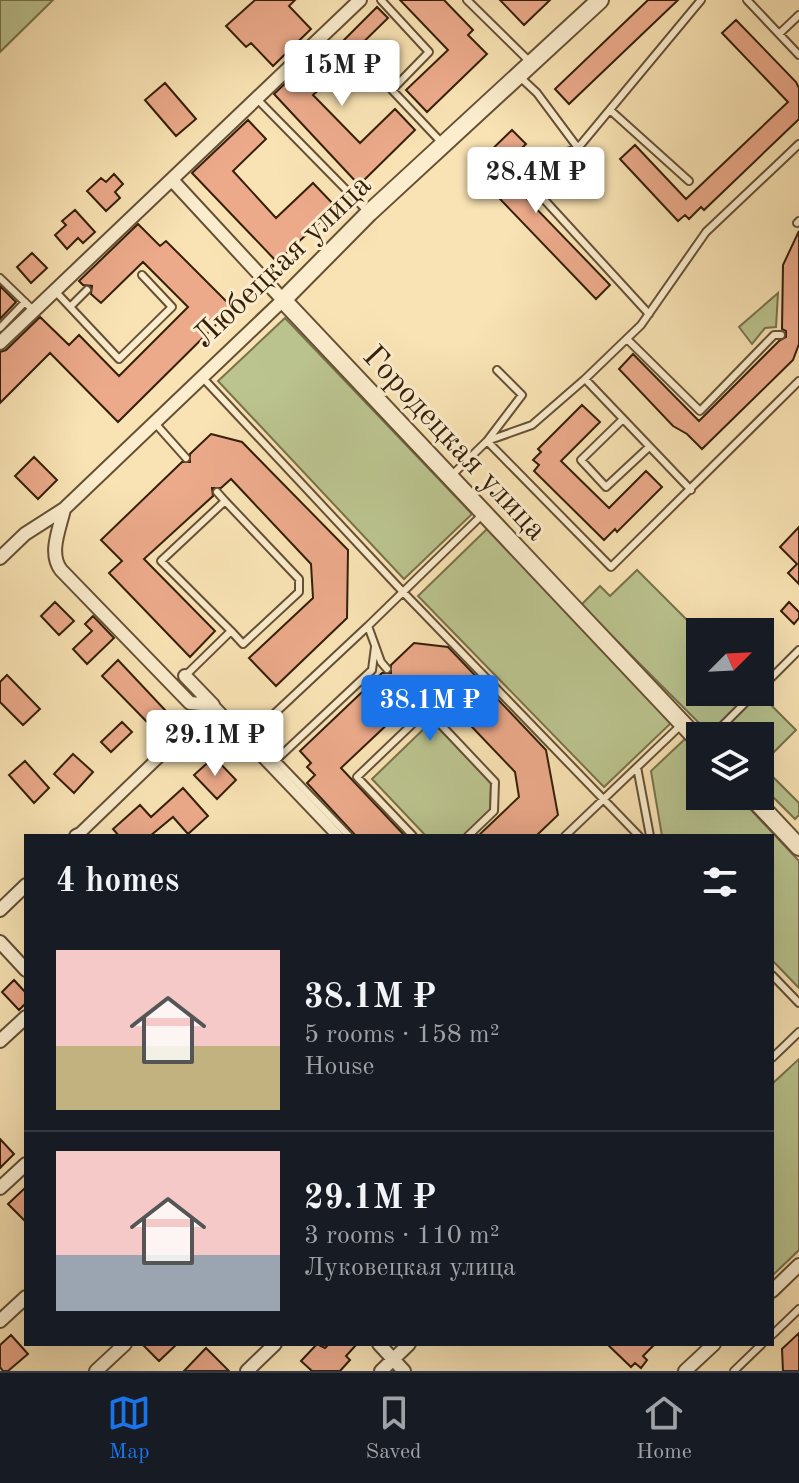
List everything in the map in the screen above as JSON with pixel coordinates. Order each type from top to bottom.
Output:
[{"type":"street","points":[[0,343],[30,306],[55,291],[360,0]]},
{"type":"street","name":"Любецкая улица","points":[[0,558],[25,534],[64,509],[283,300],[369,213],[600,0]]},
{"type":"street","name":"Городецкая улица","points":[[172,180],[686,727]]},
{"type":"street","points":[[64,509],[55,550],[56,563],[61,570],[190,703],[213,705]]},
{"type":"street","points":[[185,676],[336,834]]},
{"type":"street","points":[[79,834],[213,705]]},
{"type":"street","points":[[766,810],[797,839]]},
{"type":"street","points":[[0,910],[24,887]]},
{"type":"street","points":[[0,942],[24,968]]},
{"type":"street","points":[[0,1041],[24,1019]]},
{"type":"street","points":[[0,1188],[24,1166]]},
{"type":"street","points":[[774,1289],[799,1265]]},
{"type":"street","points":[[0,1321],[24,1299]]},
{"type":"street","points":[[96,1371],[123,1346]]},
{"type":"street","points":[[247,1371],[273,1346]]},
{"type":"street","points":[[381,1346],[404,1371]]},
{"type":"street","points":[[381,1371],[407,1346]]},
{"type":"street","points":[[685,1371],[712,1346]]},
{"type":"lane","points":[[381,0],[429,52],[392,90],[444,144]]},
{"type":"lane","points":[[467,0],[525,69],[537,93],[578,148]]},
{"type":"lane","points":[[649,314],[518,171],[578,148],[701,0]]},
{"type":"lane","points":[[747,0],[799,55]]},
{"type":"lane","points":[[779,34],[799,15]]},
{"type":"lane","points":[[257,99],[369,213]]},
{"type":"lane","points":[[610,110],[689,181]]},
{"type":"lane","points":[[487,441],[532,425],[585,379],[649,314],[706,232],[799,144]]},
{"type":"lane","points":[[55,291],[119,359],[172,307],[142,275]]},
{"type":"lane","points":[[0,278],[30,306],[0,328]]},
{"type":"lane","points":[[70,307],[87,290]]},
{"type":"lane","points":[[627,339],[700,411],[774,335],[781,335]]},
{"type":"lane","points":[[450,477],[487,441],[522,395],[497,370]]},
{"type":"lane","points":[[201,376],[403,592],[637,834]]},
{"type":"lane","points":[[585,379],[691,490]]},
{"type":"lane","points":[[487,441],[611,567],[799,381]]},
{"type":"lane","points":[[623,419],[581,460],[597,478],[606,487],[649,447]]},
{"type":"lane","points":[[154,422],[186,458]]},
{"type":"lane","points":[[217,492],[299,579],[299,592],[243,644],[161,561],[225,501]]},
{"type":"lane","points":[[274,714],[484,513]]},
{"type":"lane","points":[[368,626],[387,669]]},
{"type":"lane","points":[[185,676],[231,631]]},
{"type":"lane","points":[[347,834],[276,760],[372,670],[375,647]]},
{"type":"lane","points":[[774,674],[799,650]]},
{"type":"lane","points":[[415,698],[495,782],[494,811],[470,834]]},
{"type":"lane","points":[[726,722],[742,706]]},
{"type":"lane","points":[[411,834],[357,777],[427,710]]},
{"type":"lane","points":[[567,834],[683,724]]},
{"type":"lane","points":[[637,767],[650,834]]},
{"type":"lane","points":[[774,977],[799,1003]]},
{"type":"lane","points":[[774,1056],[799,1032]]},
{"type":"lane","points":[[774,1333],[799,1309]]},
{"type":"lane","points":[[734,1371],[760,1346]]},
{"type":"green space","points":[[0,0],[53,0],[0,52]]},
{"type":"green space","points":[[778,293],[776,327],[765,328],[752,344],[739,327]]},
{"type":"green space","points":[[285,318],[472,514],[404,579],[218,381]]},
{"type":"green space","points":[[487,529],[671,723],[604,787],[418,596]]},
{"type":"green space","points":[[637,570],[686,619],[686,706],[772,706],[796,730],[774,752],[774,722],[698,722],[581,605],[600,586],[610,596]]},
{"type":"green space","points":[[432,721],[491,783],[490,810],[465,834],[424,834],[372,779]]},
{"type":"green space","points":[[686,738],[686,810],[751,810],[774,834],[662,834],[651,771]]},
{"type":"green space","points":[[774,778],[799,803],[799,815],[795,819],[774,798]]},
{"type":"green space","points":[[774,834],[799,861],[799,988],[774,962]]},
{"type":"green space","points":[[799,1059],[799,1250],[774,1274],[774,1082]]},
{"type":"building","points":[[255,0],[295,0],[289,6],[311,29],[273,66],[251,43],[246,47],[226,26]]},
{"type":"building","points":[[400,0],[444,0],[473,30],[468,35],[487,54],[427,112],[406,90],[448,50]]},
{"type":"building","points":[[500,0],[550,0],[524,25]]},
{"type":"building","points":[[648,0],[678,0],[569,104],[555,89]]},
{"type":"building","points":[[377,7],[388,18],[343,62],[346,65],[313,95],[360,143],[395,109],[415,130],[359,185],[274,94],[327,44],[333,51]]},
{"type":"building","points":[[736,20],[796,82],[799,88],[799,119],[704,210],[701,207],[689,219],[685,215],[678,221],[620,159],[635,145],[686,199],[788,102],[722,33]]},
{"type":"building","points":[[165,83],[196,119],[176,136],[145,100]]},
{"type":"building","points":[[248,120],[266,139],[233,171],[276,218],[313,183],[336,207],[277,262],[192,173]]},
{"type":"building","points":[[512,130],[526,144],[499,170],[610,285],[596,299],[476,174],[486,164],[482,159]]},
{"type":"building","points":[[114,174],[123,184],[115,192],[120,198],[106,211],[87,191],[101,178],[106,182]]},
{"type":"building","points":[[75,210],[95,232],[83,243],[78,238],[67,249],[55,235],[66,225],[62,221]]},
{"type":"building","points":[[138,224],[160,246],[166,241],[233,308],[118,422],[50,353],[0,403],[0,352],[6,350],[40,317],[69,345],[79,335],[119,376],[188,307],[143,262],[101,303],[91,294],[92,286],[79,281]]},
{"type":"building","points":[[799,231],[799,344],[793,360],[702,449],[687,434],[673,426],[619,369],[633,354],[699,421],[786,337],[786,331],[782,329],[783,265]]},
{"type":"building","points":[[32,253],[47,268],[31,283],[17,267]]},
{"type":"building","points":[[0,286],[16,302],[0,319]]},
{"type":"building","points":[[582,405],[600,422],[561,461],[609,508],[646,471],[662,487],[617,532],[615,529],[604,540],[534,471],[539,465],[533,460],[541,452],[538,449]]},
{"type":"building","points":[[211,434],[242,442],[348,550],[347,618],[276,686],[249,658],[313,598],[311,564],[231,479],[221,488],[212,488],[213,496],[144,559],[215,631],[190,657],[109,573],[122,561],[101,540],[182,462],[190,462],[190,454]]},
{"type":"building","points":[[34,457],[57,480],[38,499],[15,476]]},
{"type":"building","points":[[799,527],[799,584],[788,573],[797,564],[780,547]]},
{"type":"building","points":[[55,602],[74,621],[59,635],[41,616]]},
{"type":"building","points":[[789,602],[799,612],[794,624],[781,611]]},
{"type":"building","points":[[93,616],[114,638],[87,664],[73,649],[92,631],[85,624]]},
{"type":"building","points":[[414,643],[448,647],[546,750],[558,815],[538,834],[480,834],[519,797],[515,772],[430,683],[419,694],[411,693],[411,702],[341,768],[403,834],[354,834],[307,783],[315,775],[307,767],[311,763],[300,751],[382,673],[391,673],[391,665]]},
{"type":"building","points":[[118,660],[165,710],[150,725],[102,676]]},
{"type":"building","points":[[7,675],[40,709],[23,725],[0,702],[0,682]]},
{"type":"building","points":[[122,722],[132,732],[111,752],[101,742]]},
{"type":"building","points":[[73,754],[93,772],[74,793],[54,774]]},
{"type":"building","points":[[214,757],[236,780],[217,799],[194,775]]},
{"type":"building","points":[[25,761],[49,788],[34,803],[9,775]]},
{"type":"building","points":[[183,788],[208,816],[188,834],[173,817],[152,834],[117,834],[113,829],[140,805],[151,817]]},
{"type":"building","points":[[14,980],[24,991],[24,1005],[19,1010],[2,992]]},
{"type":"building","points":[[0,1139],[14,1154],[0,1168]]},
{"type":"building","points":[[24,1189],[24,1220],[8,1204]]},
{"type":"building","points":[[799,1333],[799,1371],[783,1371],[782,1349]]},
{"type":"building","points":[[11,1335],[28,1354],[8,1371],[3,1371],[0,1367],[0,1345]]},
{"type":"building","points":[[144,1346],[175,1346],[159,1361]]},
{"type":"building","points":[[315,1346],[355,1346],[346,1356],[350,1360],[340,1371],[312,1371],[301,1361]]},
{"type":"building","points":[[609,1346],[653,1346],[643,1356],[647,1360],[641,1368],[635,1363],[631,1367]]},
{"type":"building","points":[[206,1348],[229,1371],[184,1371]]}]
